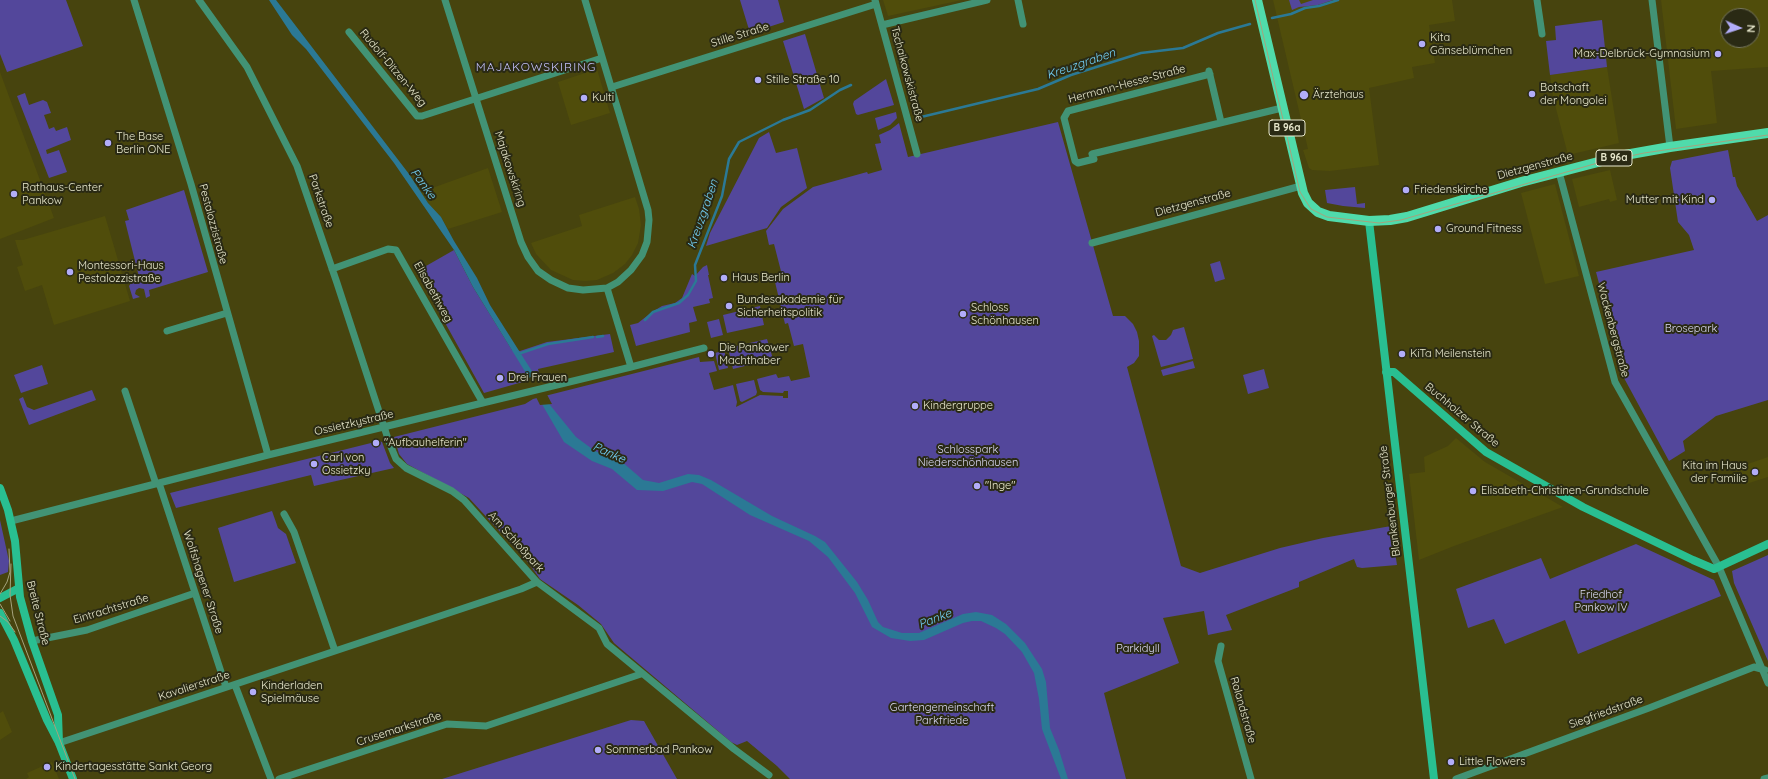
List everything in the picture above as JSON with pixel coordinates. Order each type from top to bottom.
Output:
[{"type":"main road","name":"B 96a","points":[[1257,0],[1300,184]]},
{"type":"main road","name":"Dietzgenstraße","points":[[1300,184],[1308,203],[1318,212],[1329,216],[1369,221],[1386,221],[1407,217],[1476,195],[1625,155],[1768,133]]},
{"type":"main road","name":"Blankenburger Straße","points":[[1369,221],[1434,779]]},
{"type":"main road","name":"Buchholzer Straße","points":[[1386,372],[1394,372],[1486,452],[1582,507],[1707,566],[1714,569],[1719,567]]},
{"type":"main road","name":"Breite Straße","points":[[0,488],[11,521],[15,541],[19,588],[32,641],[58,715],[59,743]]},
{"type":"main road","points":[[1719,567],[1768,544]]},
{"type":"main road","points":[[0,598],[19,588]]},
{"type":"main road","name":"Breite Straße","points":[[0,613],[14,640],[73,779]]},
{"type":"street","name":"Pestalozzistraße","points":[[134,0],[186,169],[268,455]]},
{"type":"street","name":"Parkstraße","points":[[199,0],[247,67],[297,166],[385,427]]},
{"type":"street","name":"Majakowskiring","points":[[445,0],[521,242],[533,265],[550,280],[568,288],[583,290],[607,288],[623,278],[637,263],[646,242],[649,229],[648,210],[585,0]]},
{"type":"street","points":[[882,25],[987,0]]},
{"type":"street","points":[[1018,0],[1023,24]]},
{"type":"street","points":[[1537,0],[1542,34]]},
{"type":"street","points":[[1652,0],[1670,147]]},
{"type":"street","name":"Tschaikowskistraße","points":[[875,2],[917,154]]},
{"type":"street","name":"Stille Straße","points":[[612,87],[875,2]]},
{"type":"street","name":"Rudolf-Ditzen-Weg","points":[[349,32],[418,116],[422,116],[602,58]]},
{"type":"street","name":"Hermann-Hesse-Straße","points":[[1221,122],[1210,73],[1068,112],[1064,118],[1075,161],[1078,163],[1094,159],[1092,154],[1282,108]]},
{"type":"street","name":"Wackenbergstraße","points":[[1559,172],[1615,382],[1719,567],[1765,670]]},
{"type":"street","name":"Dietzgenstraße","points":[[1092,243],[1300,184]]},
{"type":"street","name":"Elisabethweg","points":[[332,268],[388,249],[396,250],[483,403]]},
{"type":"street","points":[[607,288],[631,367]]},
{"type":"street","points":[[167,331],[227,313]]},
{"type":"street","name":"Ossietzkystraße","points":[[11,521],[268,455],[704,348]]},
{"type":"street","name":"Wolfshagener Straße","points":[[125,391],[226,687]]},
{"type":"street","name":"Am Schloßpark","points":[[385,427],[392,452],[403,466],[452,491],[464,500],[537,582],[599,628],[607,644],[641,674],[734,749],[769,775]]},
{"type":"street","points":[[284,514],[294,532],[335,651]]},
{"type":"street","name":"Kavalierstraße","points":[[59,743],[521,589],[537,582]]},
{"type":"street","name":"Eintrachtstraße","points":[[32,641],[87,630],[195,593]]},
{"type":"street","name":"Rolandstraße","points":[[1221,646],[1218,661],[1251,779]]},
{"type":"street","name":"Siegfriedstraße","points":[[1456,779],[1649,708],[1754,667],[1765,670]]},
{"type":"street","points":[[1765,670],[1768,683]]},
{"type":"street","name":"Crusemarkstraße","points":[[279,779],[447,724],[486,726],[641,674]]},
{"type":"street","points":[[235,684],[271,779]]},
{"type":"street","points":[[1764,779],[1768,778]]},
{"type":"shaded area","points":[[883,0],[962,0],[888,16]]},
{"type":"shaded area","points":[[1273,0],[1452,0],[1455,21],[1429,25],[1435,63],[1412,67],[1414,78],[1369,88],[1379,165],[1330,171],[1312,170],[1309,168],[1303,150],[1308,149]]},
{"type":"shaded area","name":"Max-Delbrück-Gymnasium","points":[[1661,0],[1768,0],[1768,67],[1711,71],[1717,123],[1676,129]]},
{"type":"shaded area","points":[[1607,67],[1619,143],[1568,155],[1553,97],[1550,75]]},
{"type":"shaded area","name":"Kulti","points":[[597,69],[610,113],[571,125],[558,82]]},
{"type":"shaded area","points":[[0,72],[54,218],[0,239]]},
{"type":"shaded area","points":[[488,168],[502,212],[448,229],[441,217],[429,204],[421,192]]},
{"type":"shaded area","points":[[1610,170],[1617,200],[1610,202],[1609,199],[1579,207],[1572,179]]},
{"type":"shaded area","points":[[1555,184],[1579,276],[1545,284],[1521,193]]},
{"type":"shaded area","points":[[635,197],[639,209],[641,225],[638,243],[632,255],[625,264],[613,273],[597,280],[573,280],[551,270],[536,254],[531,243],[582,226],[579,215]]},
{"type":"shaded area","name":"Montessori-Haus Pestalozzistraße","points":[[105,216],[130,301],[54,325],[42,285],[25,291],[17,267],[23,265],[15,240],[23,240]]},
{"type":"shaded area","name":"Elisabeth-Christinen-Grundschule","points":[[1456,438],[1485,462],[1563,507],[1419,560],[1409,474],[1425,472],[1424,457],[1448,446]]},
{"type":"shaded area","name":"Kita im Haus der Familie","points":[[1768,457],[1768,477],[1746,484],[1739,467]]},
{"type":"shaded area","points":[[3,711],[12,732],[0,740],[0,713]]},
{"type":"shaded area","name":"Kindertagesstätte Sankt Georg","points":[[52,762],[59,779],[26,779],[29,777],[27,773]]},
{"type":"green space","points":[[0,0],[66,0],[83,46],[7,72],[0,54]]},
{"type":"green space","points":[[740,0],[778,0],[784,22],[750,33]]},
{"type":"green space","points":[[1289,0],[1299,0],[1301,4],[1313,0],[1333,0],[1318,5],[1299,7],[1292,10]]},
{"type":"green space","points":[[1602,20],[1607,67],[1550,75],[1546,41],[1556,40],[1555,26]]},
{"type":"green space","points":[[805,34],[824,98],[804,109],[783,41]]},
{"type":"green space","points":[[886,79],[894,105],[858,115],[856,114],[853,104],[854,101]]},
{"type":"green space","points":[[25,93],[29,105],[43,100],[47,102],[51,113],[44,115],[49,129],[54,127],[56,131],[67,127],[71,140],[46,150],[47,154],[59,150],[67,172],[49,178],[17,96]]},
{"type":"green space","points":[[896,112],[897,118],[890,125],[878,130],[875,118]]},
{"type":"green space","name":"Schlosspark Niederschönhausen","points":[[1058,122],[1113,316],[1125,316],[1133,324],[1137,332],[1139,341],[1139,356],[1134,363],[1127,367],[1181,566],[1200,573],[1280,548],[1323,538],[1391,526],[1397,565],[1362,568],[1357,567],[1354,559],[1299,582],[1299,587],[1226,615],[1232,630],[1208,635],[1204,611],[1163,618],[1179,663],[1104,693],[1126,779],[790,779],[747,741],[737,745],[731,742],[614,643],[601,624],[578,605],[540,579],[527,561],[469,498],[407,464],[399,454],[394,437],[525,404],[533,399],[699,357],[700,362],[714,361],[717,371],[709,373],[714,390],[733,385],[737,402],[736,407],[760,395],[783,396],[783,398],[788,398],[788,391],[784,391],[783,393],[763,392],[760,390],[757,379],[776,374],[778,378],[789,376],[791,381],[810,377],[803,344],[794,346],[788,323],[785,324],[775,282],[783,279],[774,244],[769,245],[766,231],[783,209],[813,187],[867,172],[868,174],[882,170],[875,144],[881,143],[879,135],[890,130],[899,123],[908,157]]},
{"type":"green space","points":[[769,132],[776,153],[797,148],[807,188],[781,207],[767,228],[706,246],[710,233],[759,138]]},
{"type":"green space","name":"Brosepark","points":[[1728,150],[1733,177],[1735,177],[1737,186],[1757,221],[1768,215],[1768,400],[1716,416],[1683,441],[1685,451],[1669,461],[1624,378],[1596,272],[1694,250],[1689,235],[1678,222],[1670,168],[1672,161]]},
{"type":"green space","points":[[1355,187],[1357,204],[1365,203],[1365,208],[1327,203],[1325,190]]},
{"type":"green space","points":[[184,190],[208,272],[149,290],[150,296],[146,298],[144,289],[139,288],[136,290],[135,294],[140,297],[133,299],[129,286],[133,280],[141,277],[139,277],[125,221],[129,220],[126,210]]},
{"type":"green space","points":[[454,250],[473,287],[512,350],[520,351],[547,342],[610,334],[614,352],[538,369],[540,377],[484,393],[418,274],[420,273],[419,270]]},
{"type":"green space","points":[[1220,261],[1225,279],[1215,282],[1210,264]]},
{"type":"green space","points":[[707,265],[713,298],[709,299],[710,303],[693,307],[697,321],[689,323],[690,332],[636,346],[630,325],[638,323],[662,306],[675,303],[682,298],[692,274],[695,276],[703,267]]},
{"type":"green space","points":[[760,306],[764,325],[727,333],[723,315]]},
{"type":"green space","points":[[719,319],[723,335],[711,338],[707,322]]},
{"type":"green space","points":[[1184,327],[1193,359],[1161,367],[1152,336],[1154,335],[1159,340],[1166,340],[1171,335],[1173,330]]},
{"type":"green space","points":[[767,339],[773,359],[733,369],[728,348]]},
{"type":"green space","points":[[722,349],[724,349],[728,368],[719,370],[715,353],[722,351]]},
{"type":"green space","points":[[1193,361],[1195,368],[1163,376],[1161,370]]},
{"type":"green space","points":[[42,365],[48,384],[21,393],[14,375]]},
{"type":"green space","points":[[1264,369],[1269,388],[1248,394],[1243,375]]},
{"type":"green space","points":[[754,380],[757,392],[756,395],[742,402],[740,401],[736,384]]},
{"type":"green space","points":[[92,390],[96,400],[29,425],[19,399],[23,397],[27,407],[34,410]]},
{"type":"green space","points":[[379,441],[382,442],[390,463],[394,468],[314,486],[311,475],[176,508],[170,493]]},
{"type":"green space","points":[[272,511],[278,528],[286,534],[296,563],[234,582],[218,528]]},
{"type":"green space","points":[[0,520],[9,561],[8,572],[0,575]]},
{"type":"green space","name":"Friedhof Pankow IV","points":[[1636,544],[1714,580],[1721,596],[1578,654],[1565,620],[1505,644],[1494,619],[1468,628],[1456,589],[1541,558],[1550,579]]},
{"type":"green space","points":[[1768,555],[1768,661],[1734,583],[1732,571]]},
{"type":"green space","name":"Sommerbad Pankow","points":[[631,720],[644,721],[677,779],[442,779]]},
{"type":"water","points":[[269,0],[276,0],[409,174],[428,203],[441,217],[477,278],[490,305],[535,376],[550,405],[576,437],[595,451],[621,461],[643,480],[659,483],[688,474],[699,475],[711,480],[772,516],[825,542],[857,582],[868,600],[878,622],[883,627],[902,633],[919,633],[963,614],[976,612],[992,615],[1006,624],[1025,643],[1042,669],[1046,682],[1050,728],[1068,779],[1061,779],[1042,729],[1039,699],[1034,673],[1022,652],[1005,634],[981,621],[972,621],[963,623],[924,640],[910,641],[891,638],[872,627],[855,593],[828,557],[809,541],[750,515],[702,484],[692,482],[663,491],[637,490],[612,469],[592,461],[564,442],[529,378],[473,287],[454,250],[394,163],[306,49],[292,35]]},
{"type":"pier","points":[[536,374],[552,404],[540,405],[527,379]]},
{"type":"waterway","name":"Kreuzgraben","points":[[1272,18],[1338,0]]},
{"type":"waterway","name":"Kreuzgraben","points":[[917,118],[1038,89],[1071,75],[1141,53],[1183,48],[1218,33],[1250,24]]},
{"type":"waterway","name":"Kreuzgraben","points":[[645,320],[653,312],[679,303],[688,295],[696,281],[695,265],[722,196],[729,159],[739,142],[783,120],[810,110],[840,90],[851,85]]},
{"type":"waterway","name":"Kreuzgraben","points":[[597,337],[603,336]]},
{"type":"waterway","name":"Kreuzgraben","points":[[518,354],[548,344],[593,337]]},
{"type":"tram line","points":[[1255,0],[1300,192],[1311,209],[1327,217],[1379,223],[1401,220],[1594,164],[1644,153],[1768,135]]},
{"type":"tram line","points":[[0,594],[7,582],[10,572],[9,549]]},
{"type":"tram line","points":[[11,564],[10,595],[13,616],[75,779]]},
{"type":"tram line","points":[[0,604],[10,621]]},
{"type":"tram line","points":[[0,616],[8,622],[15,632]]},
{"type":"place","name":"Kita Gänseblümchen","points":[[1422,44]]},
{"type":"place","name":"Max-Delbrück-Gymnasium","points":[[1718,54]]},
{"type":"place","name":"Stille Straße 10","points":[[758,80]]},
{"type":"place","name":"Botschaft der Mongolei","points":[[1532,94]]},
{"type":"place","name":"Ärztehaus","points":[[1304,95]]},
{"type":"place","name":"Kulti","points":[[584,98]]},
{"type":"place","name":"The Base Berlin ONE","points":[[108,143]]},
{"type":"place","name":"Friedenskirche","points":[[1406,190]]},
{"type":"place","name":"Rathaus-Center Pankow","points":[[14,194]]},
{"type":"place","name":"Mutter mit Kind","points":[[1712,200]]},
{"type":"place","name":"Ground Fitness","points":[[1438,229]]},
{"type":"place","name":"Montessori-Haus Pestalozzistraße","points":[[70,272]]},
{"type":"place","name":"Haus Berlin","points":[[724,278]]},
{"type":"place","name":"Bundesakademie für Sicherheitspolitik","points":[[729,306]]},
{"type":"place","name":"Schloss Schönhausen","points":[[963,314]]},
{"type":"place","name":"Die Pankower Machthaber","points":[[711,354]]},
{"type":"place","name":"KiTa Meilenstein","points":[[1402,354]]},
{"type":"place","name":"Drei Frauen","points":[[500,378]]},
{"type":"place","name":"Kindergruppe","points":[[915,406]]},
{"type":"place","name":"\"Aufbauhelferin\"","points":[[376,443]]},
{"type":"place","name":"Carl von Ossietzky","points":[[314,464]]},
{"type":"place","name":"Kita im Haus der Familie","points":[[1755,472]]},
{"type":"place","name":"\"Inge\"","points":[[977,486]]},
{"type":"place","name":"Elisabeth-Christinen-Grundschule","points":[[1473,491]]},
{"type":"place","name":"Kinderladen Spielmäuse","points":[[253,692]]},
{"type":"place","name":"Sommerbad Pankow","points":[[598,750]]},
{"type":"place","name":"Little Flowers","points":[[1451,762]]},
{"type":"place","name":"Kindertagesstätte Sankt Georg","points":[[47,767]]},
{"type":"district","name":"MAJAKOWSKIRING","points":[[536,67]]},
{"type":"water label","name":"Panke","points":[[423,184]]},
{"type":"water label","name":"Panke","points":[[609,453]]},
{"type":"water label","name":"Panke","points":[[935,619]]},
{"type":"park label","name":"Parkidyll","points":[[1138,649]]},
{"type":"park label","name":"Gartengemeinschaft Parkfriede","points":[[942,714]]}]
